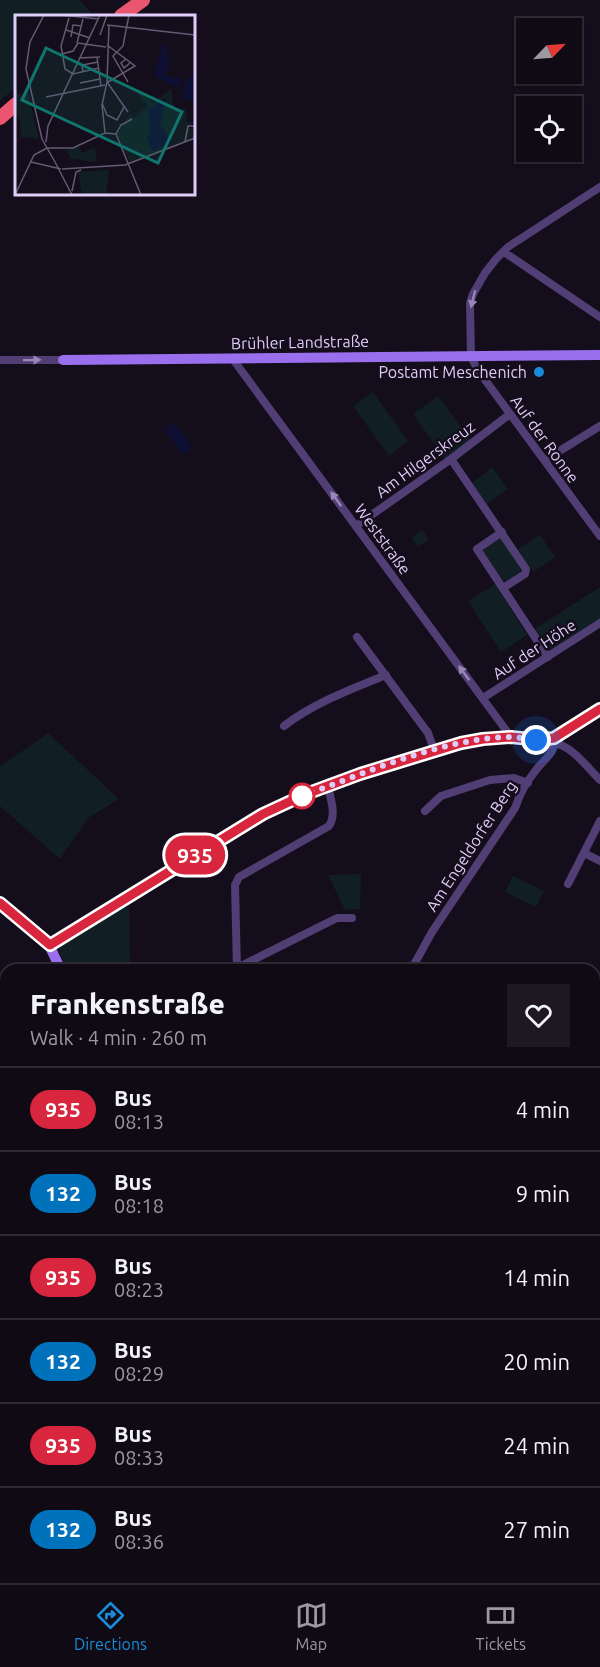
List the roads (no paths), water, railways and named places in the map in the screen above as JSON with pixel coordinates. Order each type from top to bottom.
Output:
[{"type":"highway","points":[[122,15],[143,0]]},
{"type":"highway","points":[[0,118],[15,105]]},
{"type":"street","points":[[471,356],[470,303],[485,273],[504,252],[600,187]]},
{"type":"street","points":[[504,252],[600,317]]},
{"type":"street","name":"Brühler Landstraße","points":[[0,360],[600,355]]},
{"type":"street","name":"Auf der Ronne","points":[[471,356],[477,369],[600,536]]},
{"type":"street","name":"Weststraße","points":[[232,358],[511,737]]},
{"type":"street","name":"Am Hilgerskreuz","points":[[356,526],[510,414]]},
{"type":"street","points":[[545,460],[600,426]]},
{"type":"street","points":[[451,459],[502,532],[526,572],[503,588]]},
{"type":"street","points":[[502,532],[477,549],[548,657]]},
{"type":"street","name":"Auf der Höhe","points":[[483,698],[600,623]]},
{"type":"street","points":[[357,637],[428,733],[434,750]]},
{"type":"street","points":[[284,726],[345,692],[386,675]]},
{"type":"street","points":[[554,740],[600,709]]},
{"type":"street","points":[[50,945],[263,814],[328,786],[434,750],[483,739],[511,737],[554,740],[568,748],[600,780]]},
{"type":"street","name":"Am Engeldorfer Berg","points":[[414,964],[432,932],[537,769],[553,750],[554,740]]},
{"type":"street","points":[[425,811],[441,796],[489,780],[514,778],[528,783]]},
{"type":"street","points":[[237,964],[236,881],[239,877],[329,826],[333,815],[328,786]]},
{"type":"street","points":[[568,884],[600,821]]},
{"type":"street","points":[[584,853],[600,861]]},
{"type":"street","points":[[0,903],[50,945],[58,964]]},
{"type":"street","points":[[247,964],[337,918],[352,918]]},
{"type":"place","name":"Postamt Meschenich","points":[[539,372]]}]
